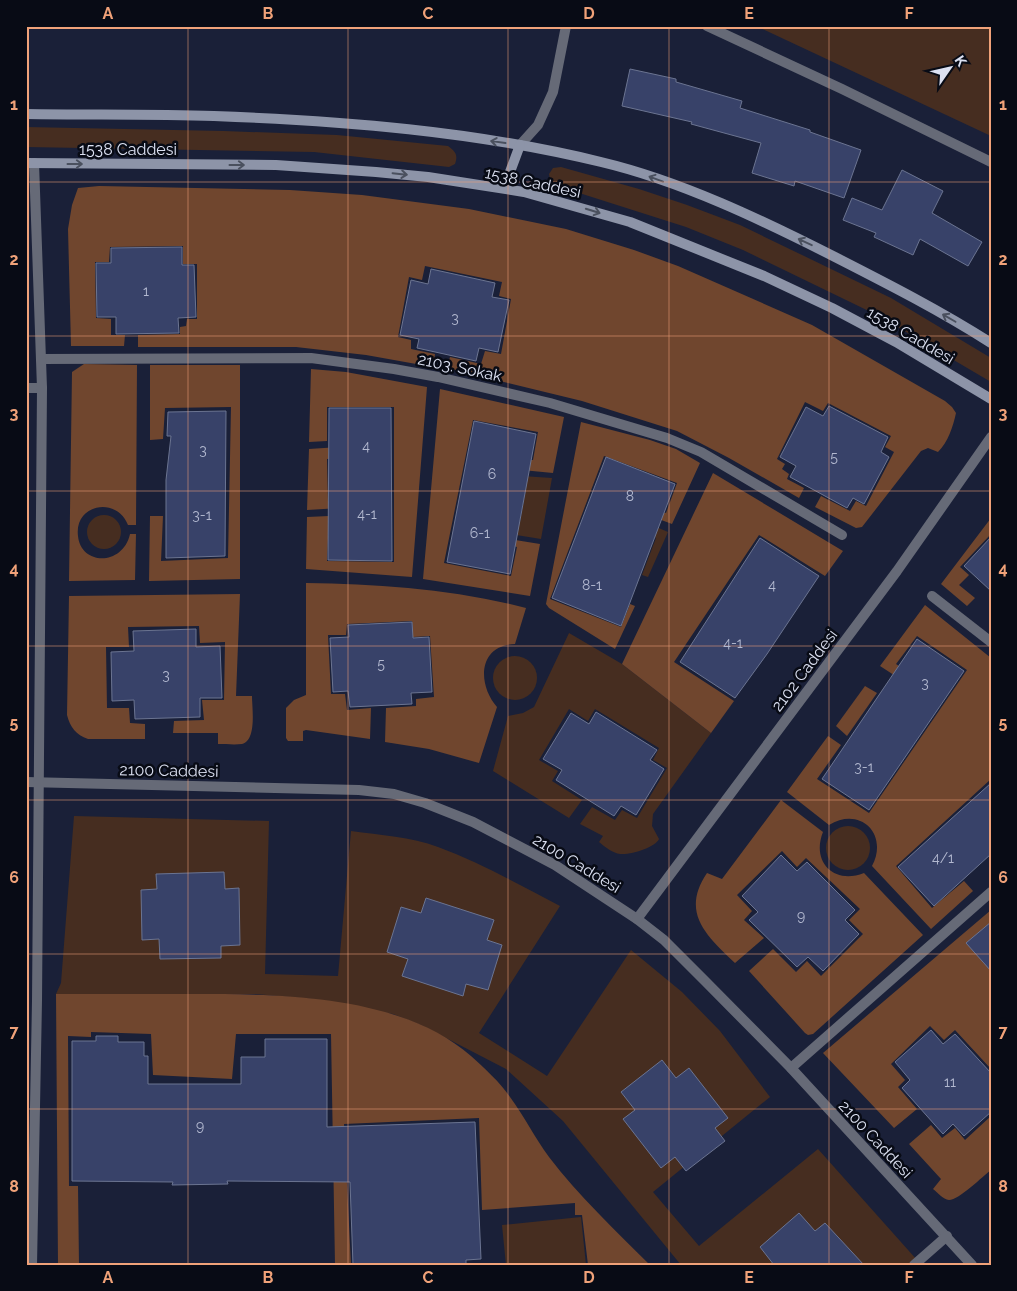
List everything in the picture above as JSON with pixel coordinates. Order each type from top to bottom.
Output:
[{"type":"main road","name":"1538 Caddesi","points":[[26,114],[212,116],[362,124],[520,145],[604,162],[651,177],[756,218],[881,280],[991,343]]},
{"type":"main road","points":[[504,188],[520,145]]},
{"type":"main road","name":"1538 Caddesi","points":[[30,163],[276,165],[384,173],[504,188],[540,196],[630,222],[764,276],[832,308],[896,342],[991,399]]},
{"type":"street","points":[[520,145],[538,125],[553,92],[566,26]]},
{"type":"street","points":[[707,26],[991,162]]},
{"type":"street","points":[[30,163],[42,388],[37,1011],[32,1265]]},
{"type":"street","name":"2103. Sokak","points":[[41,359],[311,358],[438,377],[550,403],[675,440],[701,452],[842,535]]},
{"type":"street","points":[[26,388],[42,388]]},
{"type":"street","name":"2102 Caddesi","points":[[637,918],[897,570],[991,437]]},
{"type":"street","points":[[932,596],[991,642]]},
{"type":"street","name":"2100 Caddesi","points":[[26,782],[359,790],[394,794],[445,809],[473,822],[555,865],[637,918],[664,940],[791,1068],[972,1265]]},
{"type":"street","points":[[791,1068],[991,892]]},
{"type":"street","points":[[914,1265],[947,1236]]},
{"type":"shaded area","points":[[756,26],[991,26],[991,136]]},
{"type":"shaded area","points":[[26,127],[337,135],[448,146],[455,152],[456,158],[455,164],[449,167],[314,152],[26,147]]},
{"type":"shaded area","points":[[561,167],[639,189],[740,225],[891,298],[991,358],[991,382],[879,316],[743,250],[686,227],[551,184],[549,174],[553,168]]},
{"type":"shaded area","points":[[99,186],[290,190],[362,195],[469,209],[566,229],[678,266],[812,325],[945,401],[956,413],[942,448],[938,452],[928,448],[921,451],[862,527],[856,528],[815,507],[821,496],[850,511],[856,501],[866,506],[894,452],[885,447],[891,436],[828,403],[823,411],[805,402],[777,459],[785,464],[782,469],[789,474],[787,479],[804,488],[799,498],[677,431],[582,401],[447,368],[450,357],[481,364],[485,351],[501,354],[511,299],[499,296],[502,282],[425,266],[422,280],[409,277],[398,337],[411,340],[411,349],[435,354],[433,367],[366,355],[296,347],[138,347],[138,335],[180,334],[180,327],[186,326],[187,319],[197,319],[197,264],[183,264],[183,246],[110,247],[109,262],[95,262],[96,318],[111,319],[111,335],[125,335],[124,346],[71,346],[68,229],[72,205],[78,188]]},
{"type":"shaded area","points":[[84,364],[137,365],[136,525],[128,525],[123,516],[115,510],[106,507],[97,508],[89,511],[83,517],[79,525],[78,536],[81,546],[86,553],[102,558],[111,557],[119,552],[126,545],[130,534],[136,534],[135,580],[69,581],[72,372]]},
{"type":"shaded area","points":[[150,365],[240,365],[240,579],[149,581],[150,516],[163,516],[161,561],[228,558],[231,407],[165,408],[163,439],[150,440]]},
{"type":"shaded area","points":[[311,369],[346,372],[427,387],[412,577],[306,569],[307,517],[329,516],[327,561],[394,562],[394,407],[327,407],[327,441],[309,442]]},
{"type":"shaded area","points":[[440,389],[564,417],[553,473],[522,470],[524,460],[533,460],[538,432],[473,420],[444,563],[511,576],[517,547],[507,544],[509,539],[540,544],[530,596],[423,579]]},
{"type":"shaded area","points":[[581,422],[650,440],[676,449],[700,463],[672,524],[656,518],[659,511],[666,513],[677,483],[604,456],[550,599],[621,627],[630,604],[635,606],[615,649],[549,608],[546,604]]},
{"type":"shaded area","points":[[339,447],[338,458],[327,459],[328,501],[340,508],[307,510],[309,449]]},
{"type":"shaded area","points":[[713,473],[843,551],[825,576],[759,535],[674,662],[734,701],[711,733],[622,664]]},
{"type":"shaded area","points":[[522,476],[552,478],[541,539],[510,534],[520,522],[526,489],[520,488]]},
{"type":"shaded area","points":[[104,515],[111,516],[116,520],[120,525],[120,539],[116,544],[111,548],[104,549],[97,548],[92,544],[88,539],[87,532],[88,525],[92,520],[97,516]]},
{"type":"shaded area","points":[[991,518],[991,534],[960,567],[969,575],[959,585],[975,598],[967,606],[941,584]]},
{"type":"shaded area","points":[[654,526],[668,532],[648,577],[642,575],[656,538],[650,535]]},
{"type":"shaded area","points":[[306,583],[361,585],[444,592],[526,608],[515,644],[503,646],[494,651],[488,658],[485,667],[486,688],[497,707],[479,763],[429,749],[385,742],[386,708],[416,706],[416,699],[434,697],[430,636],[413,637],[412,621],[347,624],[346,635],[328,635],[331,694],[345,694],[347,710],[371,708],[370,739],[306,730],[303,731],[303,741],[288,741],[286,738],[286,708],[294,700],[306,695]]},
{"type":"shaded area","points":[[240,594],[236,696],[252,696],[253,723],[247,741],[242,744],[218,744],[218,733],[173,733],[174,721],[204,720],[202,700],[224,700],[225,642],[200,643],[199,626],[128,627],[129,647],[106,647],[107,708],[129,708],[130,723],[145,724],[145,739],[88,739],[74,730],[67,715],[69,596]]},
{"type":"shaded area","points":[[925,605],[991,658],[991,779],[896,866],[932,908],[964,881],[973,891],[931,929],[872,866],[877,843],[869,826],[861,821],[851,819],[840,820],[829,825],[787,792],[828,736],[841,745],[817,779],[869,813],[967,670],[917,636],[896,664],[903,669],[897,677],[880,666]]},
{"type":"shaded area","points":[[569,633],[622,664],[711,733],[653,814],[652,826],[659,839],[652,846],[640,851],[626,854],[614,852],[599,842],[603,836],[580,824],[592,807],[615,820],[622,810],[637,818],[667,768],[653,760],[659,748],[595,709],[588,721],[569,709],[539,760],[558,771],[552,781],[582,800],[569,818],[493,771],[508,716],[523,713],[534,707]]},
{"type":"shaded area","points":[[515,656],[527,660],[533,666],[537,678],[533,690],[527,696],[515,700],[503,696],[497,690],[493,678],[497,666],[503,660]]},
{"type":"shaded area","points":[[865,686],[877,693],[847,736],[836,726]]},
{"type":"shaded area","points":[[781,800],[823,832],[820,853],[828,868],[843,876],[864,873],[923,935],[813,1034],[808,1035],[749,971],[773,949],[796,972],[807,961],[821,976],[863,934],[849,920],[860,909],[806,858],[797,867],[782,851],[737,895],[752,911],[744,920],[764,938],[735,963],[707,933],[700,923],[697,912],[696,900],[699,887],[707,873],[722,879]]},
{"type":"shaded area","points":[[74,816],[269,821],[265,974],[338,976],[351,831],[406,839],[438,847],[485,867],[530,890],[560,906],[479,1033],[547,1076],[631,950],[682,992],[720,1031],[770,1097],[653,1192],[699,1246],[818,1149],[917,1260],[911,1265],[681,1265],[563,1121],[506,1069],[421,1025],[393,1014],[313,999],[255,994],[56,994],[61,983]]},
{"type":"shaded area","points":[[848,826],[860,830],[866,836],[870,848],[866,860],[860,866],[848,870],[836,866],[830,860],[826,848],[830,836],[836,830]]},
{"type":"shaded area","points":[[991,910],[991,1069],[955,1030],[944,1040],[930,1026],[891,1064],[905,1080],[898,1087],[917,1109],[894,1128],[823,1053]]},
{"type":"shaded area","points":[[56,994],[220,994],[296,997],[335,1001],[373,1009],[409,1020],[442,1035],[471,1056],[502,1086],[560,1171],[650,1265],[588,1265],[582,1215],[575,1215],[575,1203],[482,1210],[479,1118],[344,1124],[351,1265],[335,1265],[331,1034],[236,1034],[232,1079],[153,1075],[151,1034],[91,1032],[91,1037],[68,1036],[69,1186],[78,1186],[79,1265],[58,1265]]},
{"type":"shaded area","points":[[991,1116],[991,1170],[959,1196],[949,1200],[945,1198],[933,1189],[941,1179],[909,1144],[931,1125],[942,1138],[955,1128],[965,1140]]},
{"type":"shaded area","points":[[581,1217],[586,1265],[506,1265],[502,1225]]},
{"type":"building","points":[[630,69],[676,79],[676,82],[742,101],[740,108],[810,130],[810,132],[861,150],[844,198],[795,181],[794,186],[752,173],[761,143],[691,124],[692,122],[622,106]]},
{"type":"building","points":[[902,170],[943,191],[932,213],[982,242],[968,266],[920,239],[913,255],[874,237],[876,233],[843,220],[852,198],[882,210]]},
{"type":"building","points":[[182,247],[182,265],[194,265],[196,317],[178,318],[179,333],[116,334],[116,317],[97,317],[96,263],[111,263],[111,248]]},
{"type":"building","points":[[431,269],[495,283],[492,297],[509,300],[498,352],[479,348],[476,361],[417,348],[419,339],[400,335],[411,280],[428,284]]},
{"type":"building","points":[[829,406],[888,437],[881,452],[889,457],[864,504],[853,498],[847,508],[790,477],[796,466],[780,457],[806,407],[823,416]]},
{"type":"building","points":[[329,408],[391,408],[392,561],[328,560]]},
{"type":"building","points":[[226,411],[225,556],[166,558],[166,480],[171,436],[167,436],[168,412]]},
{"type":"building","points":[[474,421],[536,434],[510,574],[447,562]]},
{"type":"building","points":[[606,457],[675,484],[621,626],[552,598]]},
{"type":"building","points":[[991,537],[991,591],[964,566]]},
{"type":"building","points":[[760,538],[819,576],[735,698],[680,662]]},
{"type":"building","points":[[412,622],[413,638],[429,637],[432,692],[411,693],[412,704],[350,707],[348,691],[333,692],[330,638],[349,637],[348,625]]},
{"type":"building","points":[[196,629],[196,647],[220,646],[222,698],[200,698],[200,717],[135,719],[134,700],[112,701],[111,652],[134,651],[133,631]]},
{"type":"building","points":[[917,639],[964,671],[869,810],[822,779]]},
{"type":"building","points":[[596,712],[657,750],[650,760],[664,769],[636,815],[621,806],[614,816],[556,780],[562,770],[543,759],[571,713],[589,724]]},
{"type":"building","points":[[991,783],[991,854],[934,906],[898,867]]},
{"type":"building","points":[[781,855],[797,871],[807,862],[855,910],[845,920],[859,934],[823,971],[808,957],[797,967],[749,920],[758,912],[742,896]]},
{"type":"building","points":[[224,872],[225,889],[239,888],[240,945],[221,946],[221,958],[160,959],[159,939],[142,940],[141,890],[157,889],[156,874]]},
{"type":"building","points":[[426,898],[494,920],[487,940],[502,945],[488,990],[466,984],[463,996],[402,976],[408,959],[387,952],[401,907],[421,913]]},
{"type":"building","points":[[991,922],[991,971],[966,943]]},
{"type":"building","points":[[931,1030],[943,1044],[955,1034],[991,1073],[991,1112],[964,1136],[953,1124],[943,1134],[902,1088],[910,1080],[895,1062]]},
{"type":"building","points":[[96,1036],[118,1036],[118,1042],[144,1042],[144,1056],[148,1056],[148,1084],[241,1084],[241,1057],[265,1057],[265,1039],[327,1039],[327,1127],[475,1122],[481,1259],[466,1260],[466,1265],[353,1265],[350,1182],[227,1181],[228,1184],[172,1185],[173,1182],[72,1181],[72,1041],[96,1041]]},
{"type":"building","points":[[662,1060],[676,1078],[689,1068],[728,1118],[715,1128],[725,1141],[686,1171],[675,1157],[661,1168],[623,1119],[635,1110],[621,1092]]},
{"type":"building","points":[[799,1213],[815,1231],[825,1223],[864,1265],[774,1265],[760,1247]]}]
